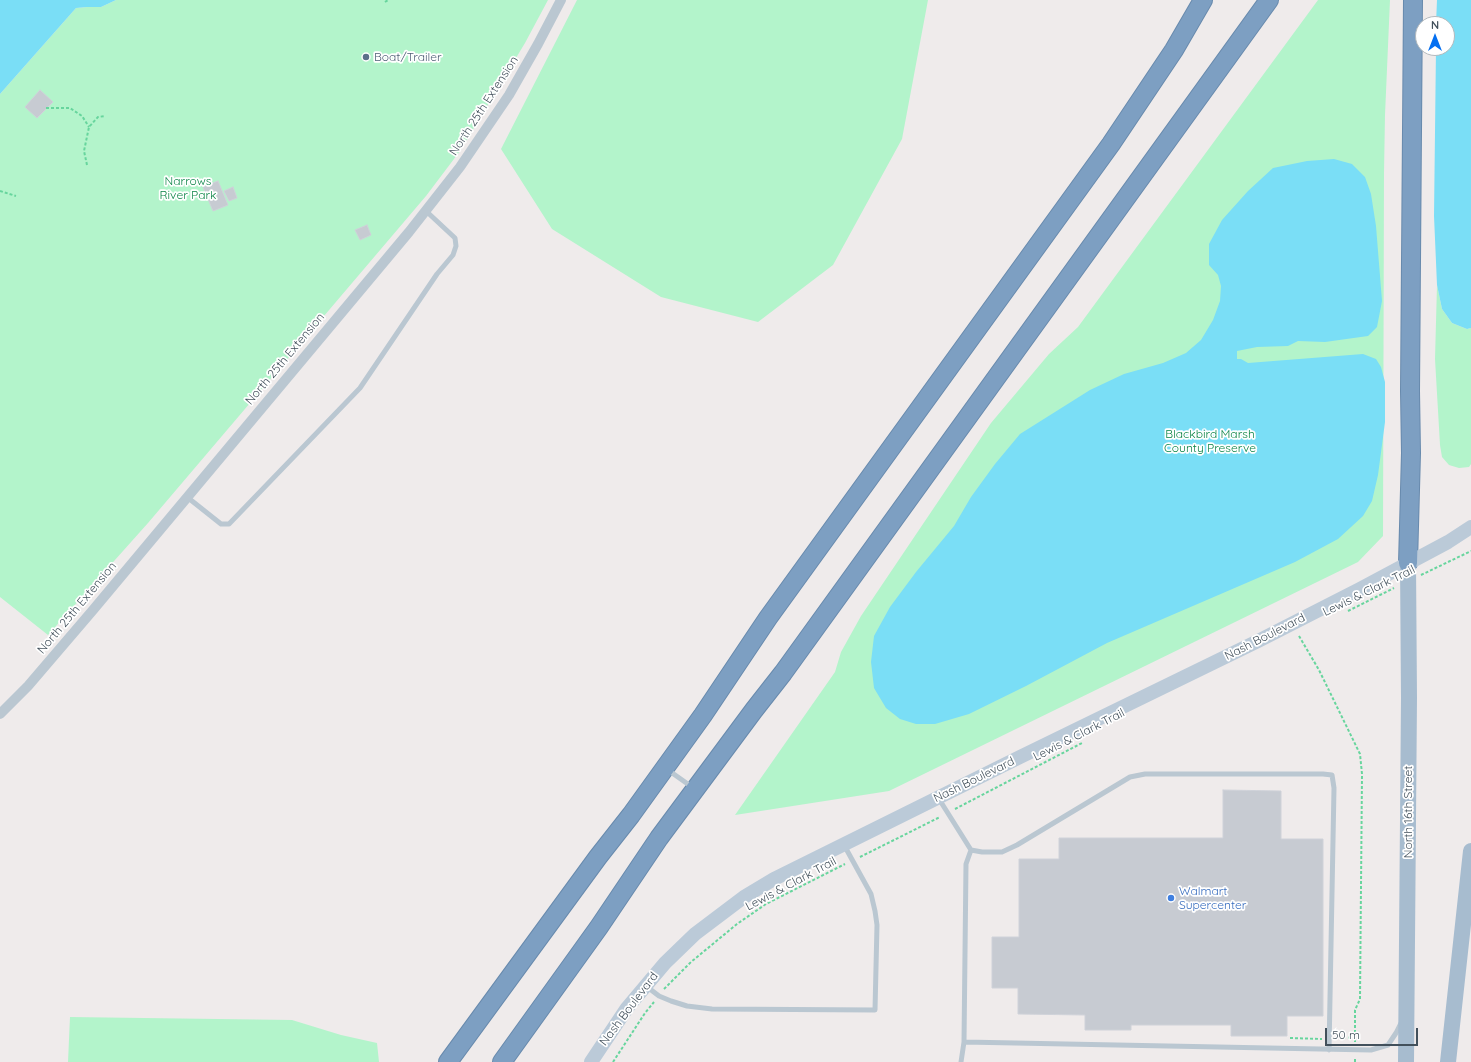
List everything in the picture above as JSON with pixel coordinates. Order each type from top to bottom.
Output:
[{"type":"highway","points":[[448,1062],[585,874],[632,815],[768,618],[1111,144],[1174,50],[1203,0]]},
{"type":"highway","points":[[502,1062],[599,927],[659,838],[783,673],[1269,0]]},
{"type":"highway","points":[[1408,563],[1411,454],[1410,391],[1413,0]]},
{"type":"main road","name":"North 16th Street","points":[[1406,1062],[1409,698],[1408,563]]},
{"type":"main road","points":[[1448,1062],[1471,851]]},
{"type":"street","name":"North 25th Extension","points":[[0,714],[28,686],[78,628],[426,211],[478,142],[509,94],[561,0]]},
{"type":"street","name":"Nash Boulevard","points":[[591,1062],[627,1008],[665,963],[695,934],[744,897],[774,879],[1258,641],[1448,542],[1471,527]]},
{"type":"lane","points":[[187,497],[221,524],[229,524],[360,388],[437,274],[452,255],[456,246],[455,238],[426,211]]},
{"type":"lane","points":[[665,768],[695,790]]},
{"type":"lane","points":[[938,798],[971,850],[982,852],[1002,852],[1017,845],[1130,777],[1145,774],[1332,775],[1334,788],[1329,1050]]},
{"type":"lane","points":[[645,985],[659,996],[687,1006],[712,1010],[876,1010],[876,911],[871,894],[853,860],[843,845]]},
{"type":"lane","points":[[961,1062],[964,1042],[966,864],[971,850]]},
{"type":"lane","points":[[964,1042],[1371,1050],[1388,1045],[1396,1033],[1406,1011]]},
{"type":"path","points":[[46,108],[70,108],[82,116],[89,127]]},
{"type":"path","points":[[87,165],[84,151],[89,127],[98,117],[105,116]]},
{"type":"path","points":[[0,191],[16,196]]},
{"type":"path","name":"Lewis & Clark Trail","points":[[1347,612],[1471,551]]},
{"type":"path","points":[[1294,638],[1299,636],[1319,670],[1360,754],[1362,774],[1360,999],[1355,1010],[1355,1062]]},
{"type":"path","name":"Lewis & Clark Trail","points":[[613,1062],[645,1013],[691,962],[737,924],[766,904],[1088,740]]},
{"type":"green space","name":"Narrows River Park","points":[[116,0],[548,0],[525,43],[460,151],[426,196],[148,523],[48,635],[0,597],[0,94],[76,8],[101,7]]},
{"type":"green space","points":[[577,0],[928,0],[902,139],[833,265],[758,322],[661,297],[552,229],[501,149]]},
{"type":"green space","name":"Blackbird Marsh County Preserve","points":[[1318,0],[1390,0],[1384,173],[1383,536],[1358,562],[889,791],[735,815],[835,672],[841,652],[861,616],[991,423],[1049,354],[1078,327]]},
{"type":"green space","points":[[1437,285],[1442,309],[1452,323],[1467,329],[1471,328],[1471,464],[1469,467],[1459,468],[1449,465],[1442,457],[1435,359]]},
{"type":"green space","points":[[70,1017],[292,1020],[341,1035],[377,1043],[379,1062],[68,1062]]},
{"type":"water","points":[[0,0],[116,0],[101,7],[76,8],[0,94]]},
{"type":"water","points":[[1437,0],[1471,0],[1471,328],[1467,329],[1452,323],[1442,309],[1437,285],[1434,216],[1436,56],[1455,56],[1455,16],[1436,16]]},
{"type":"water","name":"Blackbird Marsh County Preserve","points":[[1334,159],[1352,164],[1365,177],[1371,194],[1376,226],[1382,301],[1377,327],[1368,336],[1325,342],[1298,341],[1288,346],[1257,347],[1237,351],[1237,359],[1241,359],[1248,363],[1363,354],[1376,359],[1381,367],[1385,382],[1385,422],[1378,475],[1372,501],[1363,516],[1338,539],[1295,562],[1107,643],[969,714],[935,724],[916,724],[900,719],[886,708],[874,688],[871,662],[874,636],[890,607],[916,572],[954,526],[971,497],[995,464],[1020,434],[1090,390],[1124,374],[1163,363],[1186,353],[1201,340],[1213,320],[1220,301],[1221,286],[1218,275],[1209,265],[1209,244],[1222,220],[1248,191],[1273,168],[1307,161]]},
{"type":"building","points":[[40,90],[53,102],[37,118],[25,107]]},
{"type":"building","points":[[218,181],[228,205],[213,211],[203,187]]},
{"type":"building","points":[[233,187],[237,198],[229,201],[224,191]]},
{"type":"building","points":[[367,225],[371,235],[360,240],[355,230]]},
{"type":"building","name":"Walmart Supercenter","points":[[1223,790],[1281,791],[1281,839],[1323,839],[1323,1016],[1287,1016],[1287,1036],[1231,1036],[1231,1025],[1131,1025],[1131,1030],[1085,1030],[1085,1015],[1018,1014],[1018,988],[992,988],[992,937],[1019,937],[1019,859],[1059,859],[1059,838],[1223,838]]},
{"type":"place","name":"Boat/Trailer","points":[[366,57]]},
{"type":"place","name":"Walmart Supercenter","points":[[1171,898]]}]
